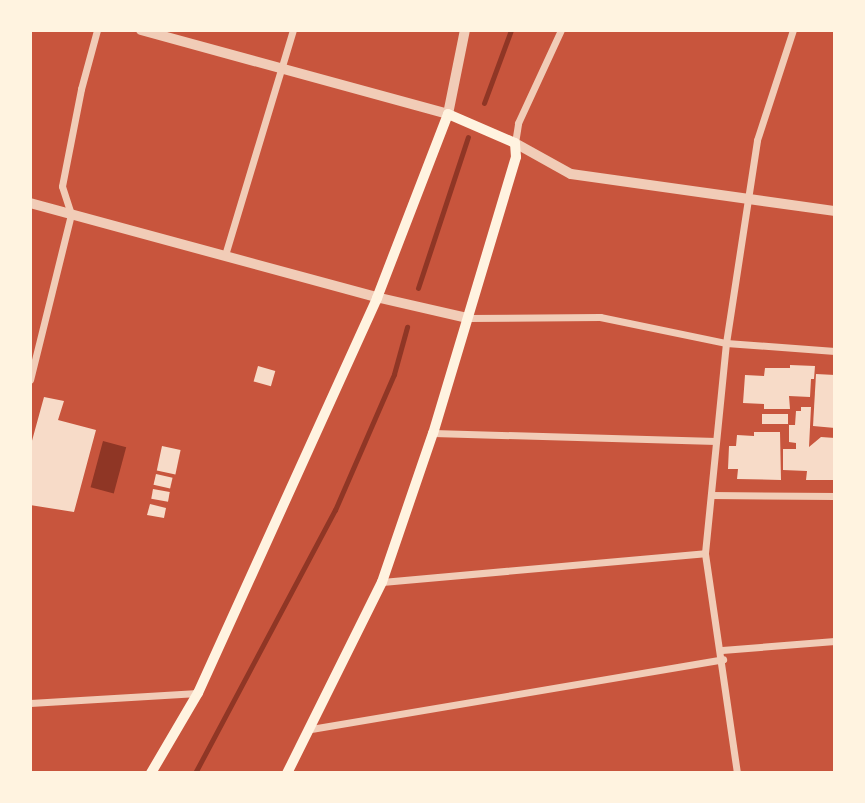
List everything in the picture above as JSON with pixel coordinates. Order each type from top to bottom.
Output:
[{"type":"main road","points":[[151,773],[198,693],[377,298],[448,114],[515,143],[516,157],[433,432],[382,582],[287,773]]},
{"type":"street","points":[[30,380],[71,214],[62,186],[81,89],[97,30]]},
{"type":"street","points":[[141,30],[448,114],[465,30]]},
{"type":"street","points":[[225,255],[293,30]]},
{"type":"street","points":[[561,30],[517,124],[515,143],[571,174],[835,211]]},
{"type":"street","points":[[737,773],[722,650],[705,553],[726,343],[747,199],[757,140],[793,30]]},
{"type":"street","points":[[30,204],[377,298],[467,318],[600,317],[726,343],[835,351]]},
{"type":"street","points":[[433,432],[716,441]]},
{"type":"street","points":[[710,495],[835,496]]},
{"type":"street","points":[[382,582],[705,553]]},
{"type":"street","points":[[722,650],[835,641]]},
{"type":"street","points":[[311,729],[723,659]]},
{"type":"street","points":[[30,703],[198,693]]},
{"type":"shaded area","points":[[103,441],[126,447],[114,494],[91,487]]},
{"type":"building","points":[[790,365],[815,366],[810,397],[789,396],[790,409],[764,409],[764,404],[743,403],[745,375],[764,376],[765,368],[790,368]]},
{"type":"building","points":[[258,366],[275,371],[271,386],[254,381]]},
{"type":"building","points":[[816,374],[835,375],[835,428],[813,426]]},
{"type":"building","points":[[44,397],[64,401],[58,420],[96,430],[74,512],[30,505],[30,448]]},
{"type":"building","points":[[801,407],[811,407],[809,447],[821,437],[835,438],[835,480],[806,480],[807,471],[783,470],[783,449],[796,449],[796,443],[789,442],[789,425],[795,425],[796,411],[801,411]]},
{"type":"building","points":[[762,414],[788,414],[788,424],[762,424]]},
{"type":"building","points":[[754,432],[780,432],[781,480],[737,479],[738,469],[728,469],[729,446],[736,446],[737,435],[754,436]]},
{"type":"building","points":[[162,446],[181,450],[175,474],[157,470]]},
{"type":"building","points":[[156,474],[173,478],[170,489],[154,485]]},
{"type":"building","points":[[153,489],[170,492],[168,502],[151,499]]},
{"type":"building","points":[[150,504],[166,508],[164,518],[147,515]]},
{"type":"waterway","points":[[484,103],[511,30]]},
{"type":"waterway","points":[[418,288],[468,137]]},
{"type":"waterway","points":[[195,773],[335,510],[394,374],[407,327]]}]
